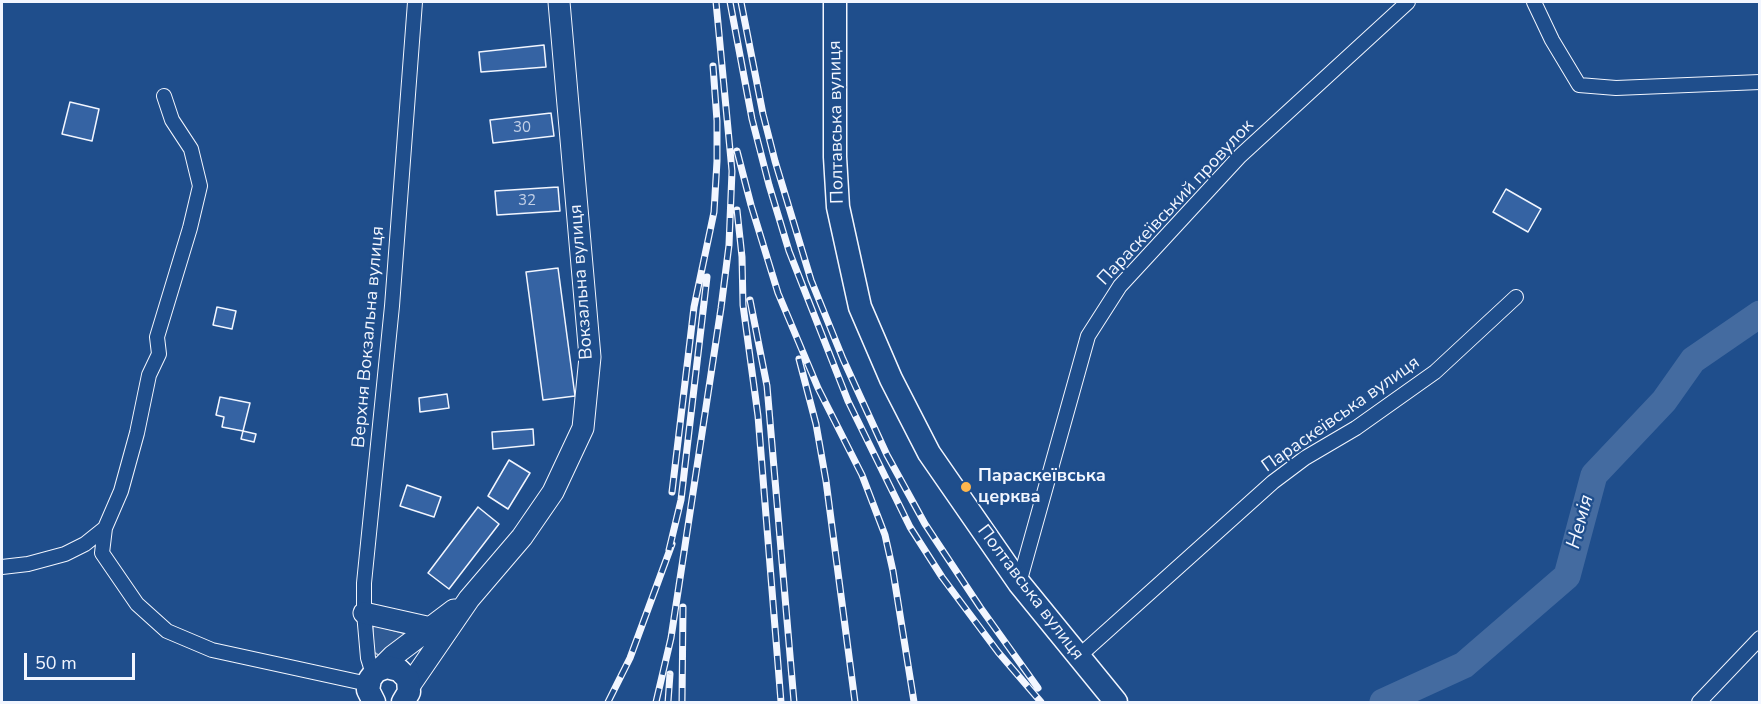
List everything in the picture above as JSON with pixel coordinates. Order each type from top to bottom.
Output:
[{"type":"highway","name":"Полтавська вулиця","points":[[835,2],[835,157],[838,207],[860,307],[891,379],[929,453],[1019,582],[1116,702]]},
{"type":"highway","points":[[372,688],[387,667],[399,670],[404,674],[406,697]]},
{"type":"main road","name":"Вокзальна вулиця","points":[[406,697],[469,599],[522,537],[553,492],[583,428],[590,357],[559,2]]},
{"type":"main road","name":"Вокзальна вулиця","points":[[372,688],[393,656],[469,599]]},
{"type":"main road","points":[[364,613],[430,628]]},
{"type":"street","name":"Верхня Вокзальна вулиця","points":[[372,688],[364,613],[364,583],[392,306],[415,2]]},
{"type":"street","name":"Параскеївський провулок","points":[[1019,582],[1088,336],[1120,286],[1240,156],[1408,2]]},
{"type":"street","points":[[1534,2],[1552,40],[1579,85],[1616,88],[1760,82]]},
{"type":"street","points":[[164,96],[172,120],[191,149],[200,186],[190,228],[157,337],[159,354],[149,375],[137,433],[121,491],[105,528],[102,554],[137,604],[167,631],[212,650],[372,688]]},
{"type":"street","name":"Параскеївська вулиця","points":[[1078,657],[1273,482],[1305,458],[1356,428],[1435,372],[1516,297]]},
{"type":"street","points":[[2,567],[28,564],[65,554],[85,544],[105,528]]},
{"type":"street","points":[[1699,702],[1760,638]]},
{"type":"shaded area","points":[[373,625],[410,635],[380,656],[372,651]]},
{"type":"building","points":[[544,45],[546,67],[481,72],[479,52]]},
{"type":"building","points":[[70,102],[99,109],[92,141],[62,134]]},
{"type":"building","points":[[551,113],[554,136],[493,143],[490,120]]},
{"type":"building","points":[[558,187],[560,211],[497,215],[495,191]]},
{"type":"building","points":[[1506,189],[1541,209],[1528,232],[1493,212]]},
{"type":"building","points":[[558,268],[575,396],[543,400],[526,272]]},
{"type":"building","points":[[217,307],[236,311],[232,329],[213,325]]},
{"type":"building","points":[[447,394],[449,408],[420,412],[419,398]]},
{"type":"building","points":[[220,397],[250,403],[243,431],[222,427],[224,417],[216,415]]},
{"type":"building","points":[[533,429],[534,445],[493,449],[492,432]]},
{"type":"building","points":[[243,431],[256,434],[254,442],[241,439]]},
{"type":"building","points":[[509,460],[530,473],[508,509],[488,496]]},
{"type":"building","points":[[407,485],[441,497],[434,517],[400,506]]},
{"type":"building","points":[[478,507],[499,524],[449,589],[428,573]]},
{"type":"waterway","name":"Немія","points":[[1383,702],[1464,665],[1567,576],[1594,475],[1664,401],[1693,360],[1760,314]]},
{"type":"railway","points":[[656,702],[671,638],[729,245],[732,171],[716,2]]},
{"type":"railway","points":[[730,2],[752,119],[769,185],[789,251],[848,401],[910,527],[942,577],[998,652],[1041,702]]},
{"type":"railway","points":[[741,2],[763,114],[775,161],[811,280],[843,359],[887,455],[925,524],[980,607],[1038,688]]},
{"type":"railway","points":[[672,492],[694,307],[714,212],[717,121],[713,66]]},
{"type":"railway","points":[[737,151],[778,293],[818,388],[862,475],[885,535],[914,702]]},
{"type":"railway","points":[[737,210],[742,257],[743,305],[758,416],[781,702]]},
{"type":"railway","points":[[669,550],[681,500],[707,277]]},
{"type":"railway","points":[[750,300],[767,386],[794,702]]},
{"type":"railway","points":[[799,359],[816,424],[826,481],[855,702]]},
{"type":"railway","points":[[608,702],[630,658],[672,544]]},
{"type":"railway","points":[[682,702],[683,607]]},
{"type":"railway","points":[[668,702],[670,674]]},
{"type":"place","name":"Параскеївська церква","points":[[966,487]]}]
